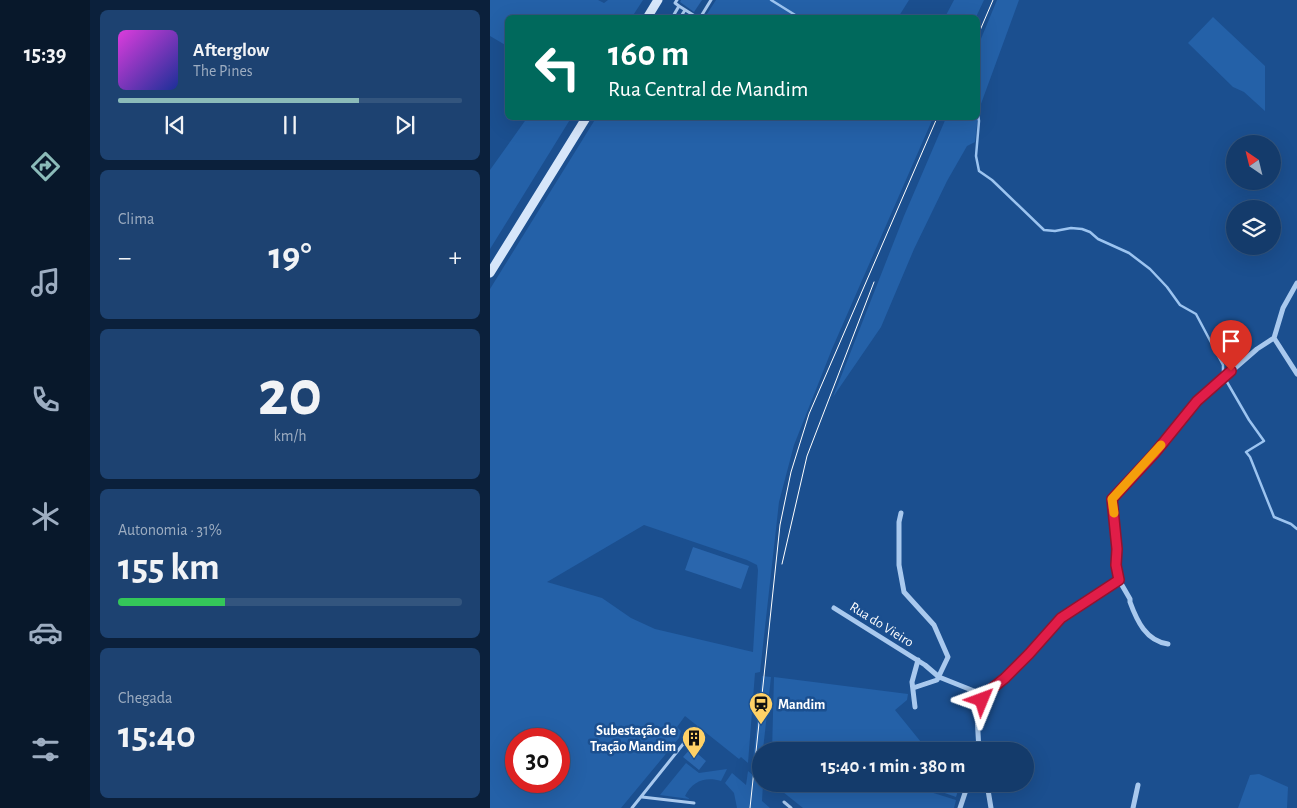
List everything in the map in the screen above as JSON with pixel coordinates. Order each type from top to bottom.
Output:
[{"type":"main road","points":[[649,15],[658,0]]},
{"type":"main road","points":[[490,273],[585,120]]},
{"type":"street","points":[[1168,644],[1160,642],[1143,630],[1130,599],[1119,580],[1116,565],[1117,549],[1112,499],[1154,454],[1197,401],[1258,349],[1274,338],[1283,308],[1297,283]]},
{"type":"street","points":[[1274,338],[1297,374]]},
{"type":"street","points":[[901,513],[899,522],[899,565],[904,592],[934,625],[948,657],[937,680],[914,688]]},
{"type":"street","points":[[978,742],[977,715],[984,695],[1005,678],[1061,618],[1119,580]]},
{"type":"street","name":"Rua do Vieiro","points":[[834,608],[918,660],[939,677],[984,695]]},
{"type":"street","points":[[915,707],[912,682],[918,660]]},
{"type":"street","points":[[1133,808],[1138,785]]},
{"type":"street","points":[[960,808],[965,792]]},
{"type":"street","points":[[989,792],[991,808]]},
{"type":"lane","points":[[677,0],[675,4],[694,15]]},
{"type":"lane","points":[[701,15],[711,0]]},
{"type":"lane","points":[[674,15],[680,6]]},
{"type":"lane","points":[[682,15],[685,10]]},
{"type":"lane","points":[[632,808],[692,733]]},
{"type":"lane","points":[[641,797],[694,803]]},
{"type":"lane","points":[[784,802],[791,808]]},
{"type":"shaded area","points":[[490,0],[598,0],[604,3],[608,0],[643,0],[633,15],[505,15],[505,45],[490,36]]},
{"type":"shaded area","points":[[716,0],[909,0],[900,15],[706,15]]},
{"type":"shaded area","points":[[954,0],[984,0],[977,15],[946,15]]},
{"type":"shaded area","points":[[997,0],[1019,0],[980,107],[980,41]]},
{"type":"shaded area","points":[[1213,17],[1265,66],[1265,111],[1244,92],[1233,87],[1188,43]]},
{"type":"shaded area","points":[[526,120],[570,120],[490,249],[490,170]]},
{"type":"shaded area","points":[[595,120],[932,120],[832,349],[794,445],[779,502],[760,672],[755,673],[748,763],[741,757],[739,759],[685,716],[677,727],[681,731],[679,738],[621,808],[490,808],[490,289]],"holes":[[[644,525],[757,565],[753,652],[655,629],[631,618],[602,598],[547,582]]]},
{"type":"shaded area","points":[[945,120],[978,120],[975,142],[967,146],[947,181],[914,249],[881,327],[833,397],[904,216]]},
{"type":"shaded area","points":[[762,676],[771,677],[764,742],[755,742]]},
{"type":"shaded area","points":[[774,677],[908,694],[907,700],[895,710],[921,742],[772,742]]},
{"type":"shaded area","points":[[686,763],[699,773],[727,769],[721,781],[710,779],[700,781],[691,787],[685,796],[690,799],[660,795]]},
{"type":"shaded area","points":[[748,771],[752,774],[752,792],[763,792],[762,801],[770,808],[737,808],[734,793],[725,783],[732,773],[746,785]]},
{"type":"shaded area","points":[[1259,774],[1288,787],[1287,808],[1238,808],[1250,775]]},
{"type":"shaded area","points":[[783,792],[931,792],[956,800],[954,808],[803,808]]},
{"type":"building","points":[[681,0],[702,0],[694,12],[680,2]]},
{"type":"building","points":[[693,547],[749,566],[741,589],[685,570]]},
{"type":"building","name":"Subestação de Tração Mandim","points":[[691,748],[706,761],[699,770],[683,757]]},
{"type":"building","points":[[942,792],[958,792],[956,797]]},
{"type":"waterway","points":[[771,0],[795,15]]},
{"type":"waterway","points":[[979,120],[976,156],[979,171],[992,180],[1044,230],[1082,229],[1090,232],[1098,239],[1129,253],[1150,269],[1167,287],[1180,305],[1196,314],[1223,365],[1223,372]]},
{"type":"waterway","points":[[1227,382],[1249,420],[1264,441],[1246,452],[1250,457],[1274,517],[1291,524],[1297,529]]},
{"type":"tram line","points":[[980,30],[993,0]]},
{"type":"tram line","points":[[750,808],[780,525],[791,472],[809,414],[936,120]]},
{"type":"tram line","points":[[782,564],[807,456],[874,282]]},
{"type":"slow traffic","points":[[1114,513],[1112,499],[1161,445]]},
{"type":"place","name":"Mandim","points":[[761,725]]},
{"type":"place","name":"Subestação de Tração Mandim","points":[[694,759]]},
{"type":"route","points":[[982,700],[984,695],[1005,678],[1061,618],[1119,580],[1116,565],[1117,549],[1112,499],[1154,454],[1187,411],[1231,371]]}]
